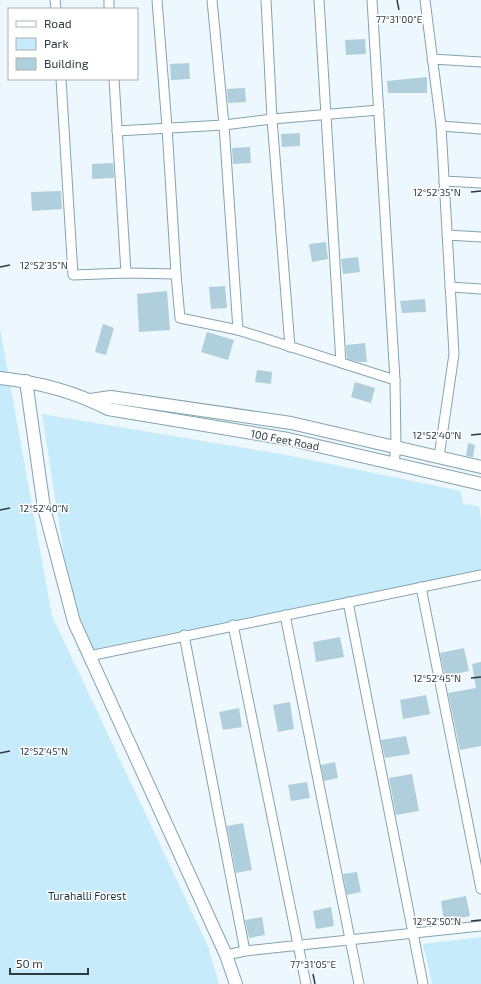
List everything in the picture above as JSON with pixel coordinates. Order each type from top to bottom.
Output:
[{"type":"main road","name":"100 Feet Road","points":[[0,378],[26,381],[90,400],[108,409],[288,439],[481,484]]},
{"type":"main road","points":[[26,381],[44,508],[74,622],[226,955],[236,984]]},
{"type":"main road","name":"100 Feet Road","points":[[90,400],[111,397],[291,423],[481,467]]},
{"type":"street","points":[[157,0],[180,318],[238,330],[395,380]]},
{"type":"street","points":[[212,0],[224,125],[238,330]]},
{"type":"street","points":[[266,0],[272,119],[290,347]]},
{"type":"street","points":[[318,0],[341,363]]},
{"type":"street","points":[[372,0],[395,380],[396,447],[394,463]]},
{"type":"street","points":[[425,0],[441,126],[454,354],[439,457]]},
{"type":"street","points":[[432,59],[481,62]]},
{"type":"street","points":[[61,80],[72,276],[126,273],[176,274]]},
{"type":"street","points":[[114,80],[126,273]]},
{"type":"street","points":[[117,131],[224,125],[272,119],[379,110]]},
{"type":"street","points":[[441,126],[481,129]]},
{"type":"street","points":[[444,181],[481,183]]},
{"type":"street","points":[[447,235],[481,237]]},
{"type":"street","points":[[450,287],[481,289]]},
{"type":"street","points":[[89,656],[184,635],[481,575]]},
{"type":"street","points":[[421,587],[481,889]]},
{"type":"street","points":[[348,602],[423,984]]},
{"type":"street","points":[[285,615],[359,984]]},
{"type":"street","points":[[233,625],[306,984]]},
{"type":"street","points":[[184,635],[245,951]]},
{"type":"street","points":[[226,955],[245,951],[481,926]]},
{"type":"green space","name":"Turahalli Forest","points":[[0,328],[52,616],[208,946],[219,984],[0,984]]},
{"type":"green space","points":[[42,414],[287,455],[461,491],[463,504],[479,506],[481,520],[481,570],[90,650],[73,613]]},
{"type":"green space","points":[[481,937],[481,984],[432,984],[423,944]]},
{"type":"building","points":[[365,39],[366,54],[346,55],[345,40]]},
{"type":"building","points":[[189,63],[190,79],[171,80],[170,64]]},
{"type":"building","points":[[427,77],[427,93],[388,93],[387,81]]},
{"type":"building","points":[[245,88],[246,102],[228,103],[227,89]]},
{"type":"building","points":[[300,133],[300,146],[282,147],[281,134]]},
{"type":"building","points":[[250,147],[251,163],[233,164],[232,148]]},
{"type":"building","points":[[113,163],[114,178],[92,179],[92,164]]},
{"type":"building","points":[[61,191],[62,209],[32,211],[31,192]]},
{"type":"building","points":[[326,242],[328,259],[312,262],[309,244]]},
{"type":"building","points":[[358,257],[360,272],[343,274],[341,259]]},
{"type":"building","points":[[225,286],[227,308],[211,309],[209,287]]},
{"type":"building","points":[[167,291],[170,330],[139,332],[137,294]]},
{"type":"building","points":[[425,299],[426,312],[402,313],[400,301]]},
{"type":"building","points":[[103,324],[114,328],[106,355],[95,352]]},
{"type":"building","points":[[207,332],[234,340],[228,360],[201,352]]},
{"type":"building","points":[[365,343],[367,362],[347,359],[346,345]]},
{"type":"building","points":[[257,370],[272,372],[271,384],[255,382]]},
{"type":"building","points":[[355,382],[375,388],[371,403],[351,397]]},
{"type":"building","points":[[468,443],[475,445],[473,457],[466,456]]},
{"type":"building","points":[[340,637],[344,657],[316,662],[313,642]]},
{"type":"building","points":[[464,648],[469,671],[445,676],[440,653]]},
{"type":"building","points":[[481,662],[481,746],[460,750],[448,693],[476,688],[472,664]]},
{"type":"building","points":[[426,695],[430,714],[403,719],[400,700]]},
{"type":"building","points":[[290,702],[294,729],[278,732],[273,705]]},
{"type":"building","points":[[239,708],[242,727],[223,730],[219,712]]},
{"type":"building","points":[[406,736],[410,754],[385,758],[381,740]]},
{"type":"building","points":[[335,762],[338,778],[324,781],[321,765]]},
{"type":"building","points":[[412,774],[419,811],[396,815],[389,778]]},
{"type":"building","points":[[307,782],[310,798],[291,801],[288,785]]},
{"type":"building","points":[[243,823],[252,870],[236,873],[227,826]]},
{"type":"building","points":[[357,872],[361,892],[347,895],[343,874]]},
{"type":"building","points":[[466,896],[470,916],[444,921],[441,901]]},
{"type":"building","points":[[331,907],[334,926],[316,929],[313,911]]},
{"type":"building","points":[[262,917],[265,935],[249,938],[245,920]]}]
